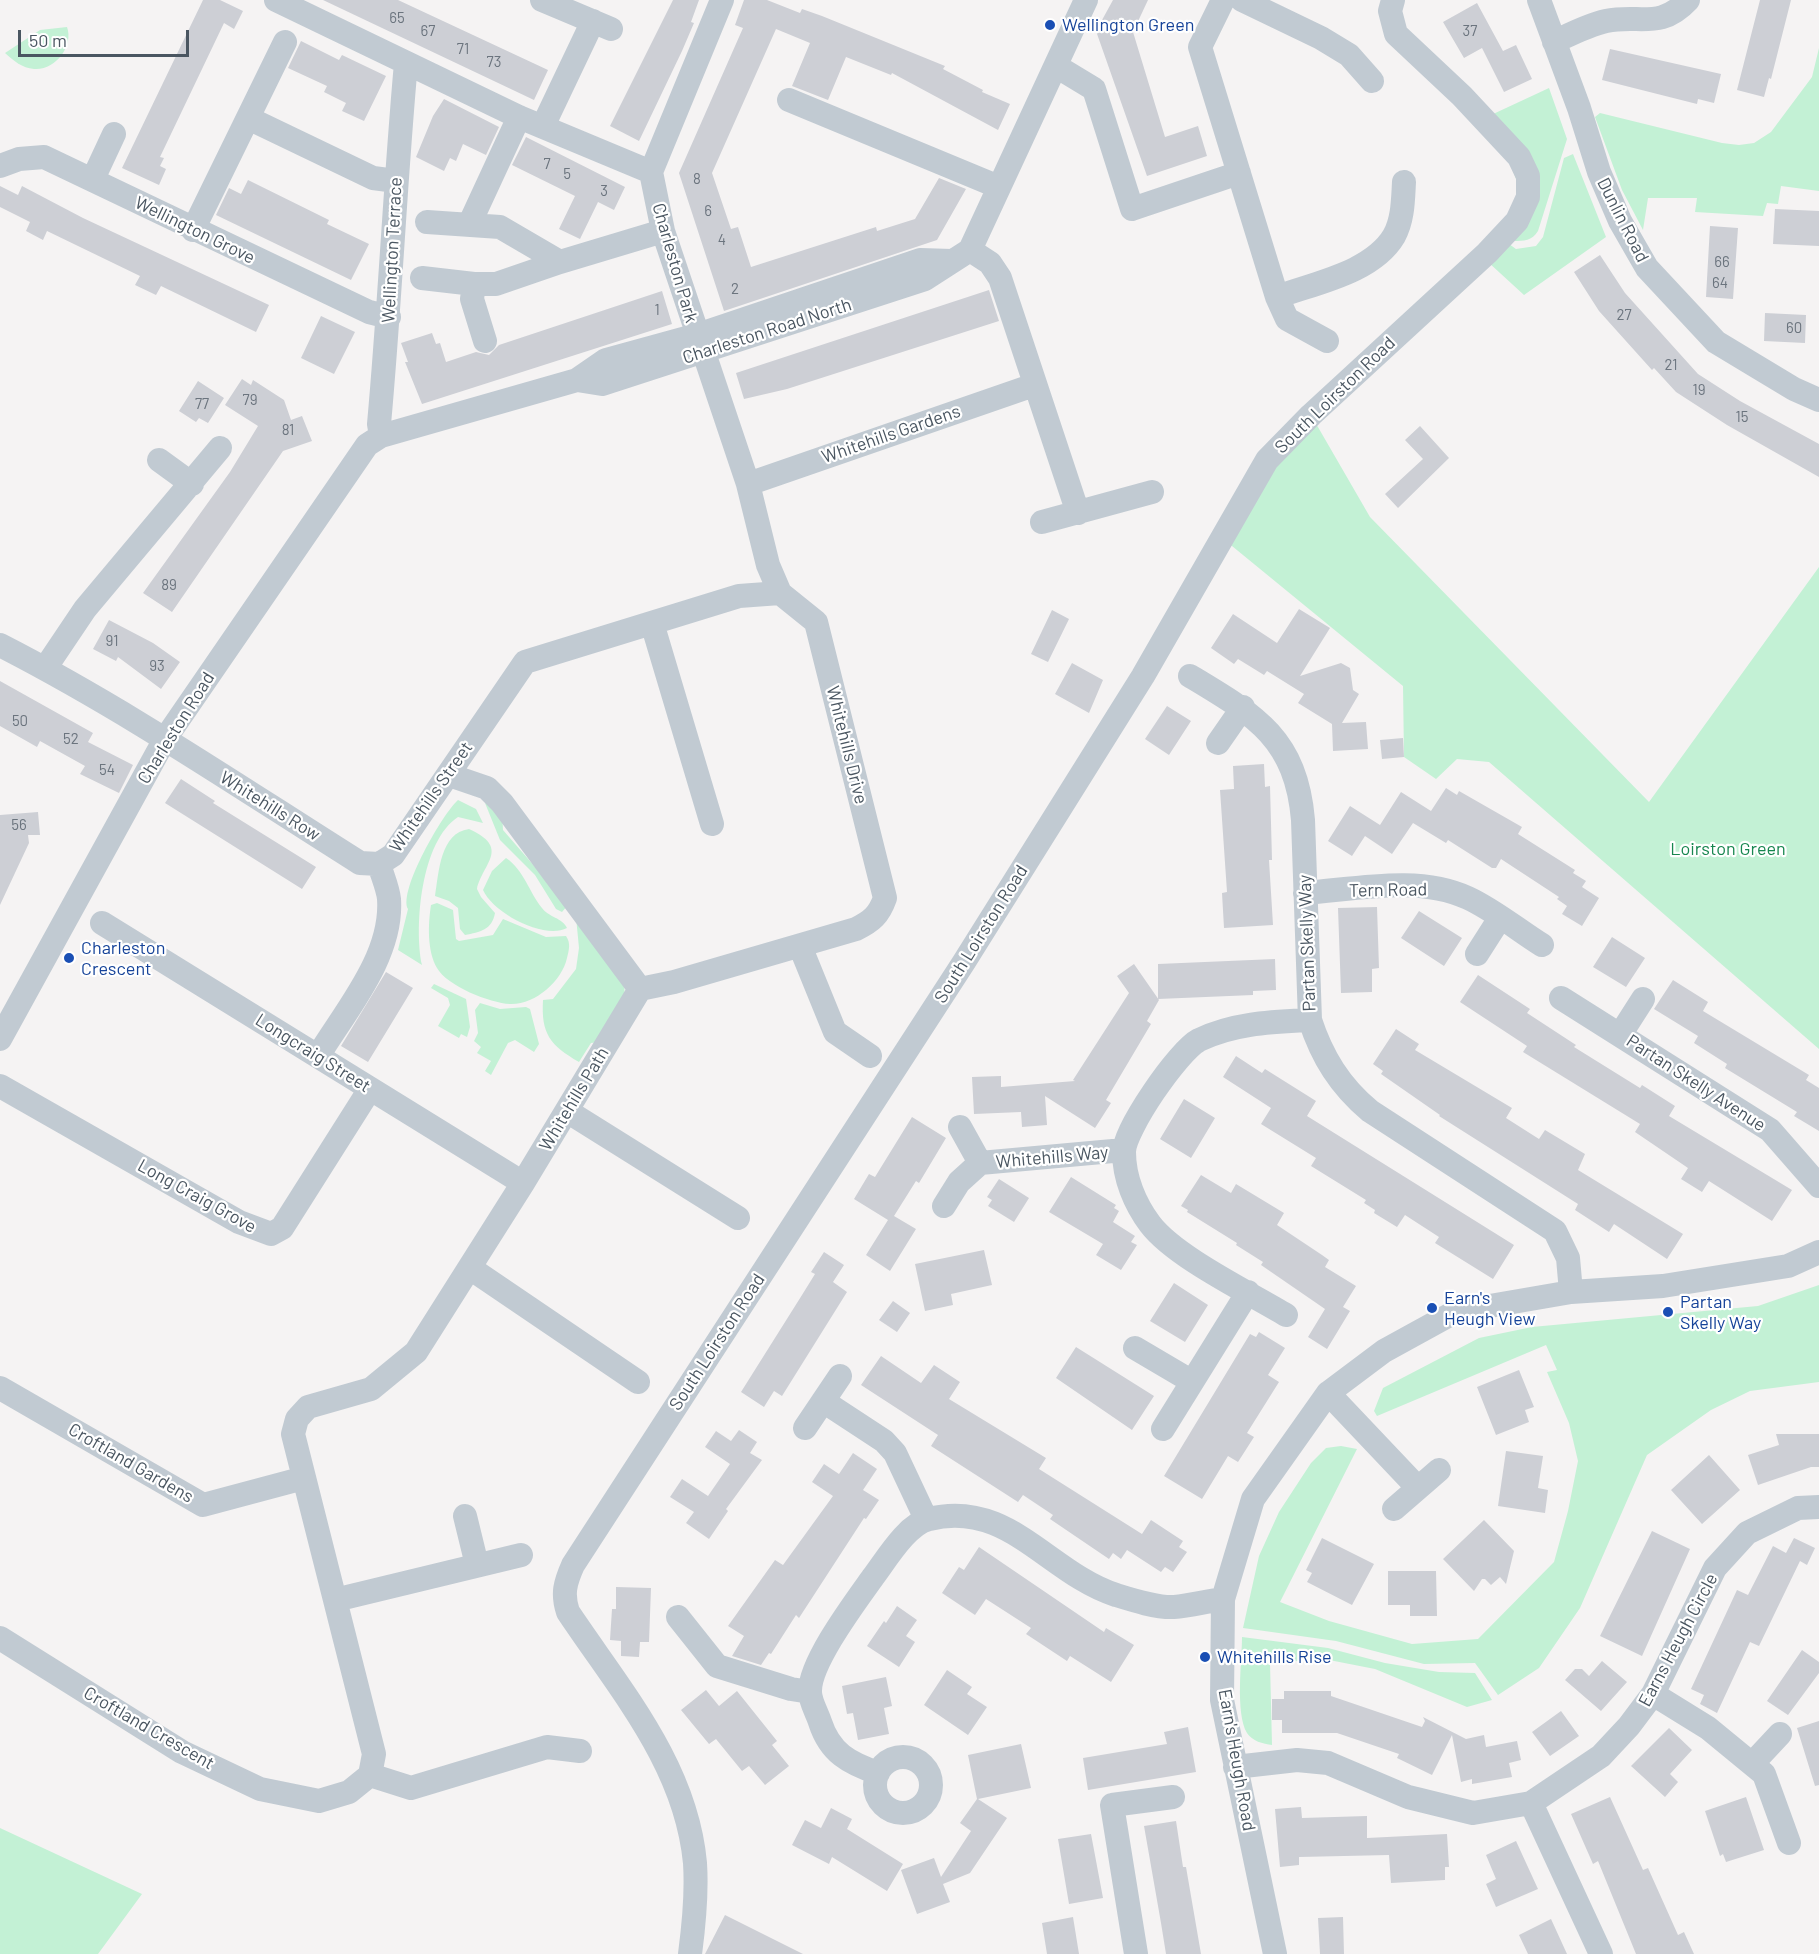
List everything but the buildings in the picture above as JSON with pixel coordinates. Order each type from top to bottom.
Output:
[{"type":"street","points":[[276,0],[315,9],[406,63],[519,117],[615,159],[651,172],[722,0]]},
{"type":"street","points":[[542,0],[602,25],[543,126]]},
{"type":"street","points":[[1078,513],[1000,278],[990,263],[961,255],[999,187],[1086,0]]},
{"type":"street","points":[[1223,0],[1200,47],[1277,297],[1287,319],[1326,341]]},
{"type":"street","points":[[1242,0],[1322,38],[1349,55],[1371,81]]},
{"type":"street","name":"South Loirston Road","points":[[690,1954],[696,1908],[695,1863],[689,1826],[679,1794],[663,1757],[641,1717],[568,1612],[563,1598],[565,1583],[573,1565],[957,971],[1140,682],[1267,460],[1311,415],[1487,253],[1517,221],[1528,197],[1528,176],[1520,157],[1462,96],[1396,34],[1390,11],[1393,0]]},
{"type":"street","name":"Dunlin Road","points":[[1539,0],[1599,172],[1620,221],[1647,268],[1716,342],[1794,389],[1819,400]]},
{"type":"street","points":[[1554,42],[1608,21],[1653,21],[1673,14],[1689,0]]},
{"type":"street","points":[[193,230],[285,42]]},
{"type":"street","name":"Wellington Terrace","points":[[381,436],[379,424],[389,317],[396,181],[406,63]]},
{"type":"street","points":[[1056,66],[1094,89],[1132,209],[1239,173]]},
{"type":"street","points":[[789,100],[999,187]]},
{"type":"street","points":[[469,225],[519,117]]},
{"type":"street","points":[[248,118],[373,178],[396,181]]},
{"type":"street","points":[[93,179],[114,134]]},
{"type":"street","name":"Wellington Grove","points":[[0,166],[33,156],[44,157],[369,312],[389,317]]},
{"type":"street","name":"Charleston Park","points":[[651,172],[663,231],[700,344]]},
{"type":"street","points":[[1277,297],[1360,266],[1379,252],[1394,236],[1403,209],[1404,182]]},
{"type":"street","points":[[427,222],[500,227],[560,262]]},
{"type":"street","points":[[422,278],[496,284],[663,231]]},
{"type":"street","name":"Charleston Road North","points":[[381,436],[577,380],[606,360],[700,344],[920,260],[961,255]]},
{"type":"street","points":[[474,284],[472,299],[485,341]]},
{"type":"street","name":"Whitehills Drive","points":[[640,989],[674,982],[800,946],[870,922],[880,912],[885,898],[816,622],[780,593],[768,565],[748,484],[700,344]]},
{"type":"street","name":"Whitehills Gardens","points":[[748,484],[1034,385]]},
{"type":"street","name":"Charleston Road","points":[[0,1039],[165,739],[367,445],[381,436]]},
{"type":"street","points":[[46,667],[85,609],[220,448]]},
{"type":"street","points":[[159,460],[192,484]]},
{"type":"street","points":[[1042,522],[1152,492]]},
{"type":"street","name":"Whitehills Street","points":[[318,1056],[372,966],[385,933],[389,899],[378,864],[393,855],[525,662],[739,596],[780,593]]},
{"type":"street","points":[[652,623],[712,824]]},
{"type":"street","points":[[0,645],[46,667],[165,739]]},
{"type":"street","name":"Partan Skelly Way","points":[[1190,676],[1242,707],[1270,732],[1291,762],[1300,793],[1310,1020],[1320,1049],[1348,1092],[1363,1105],[1555,1230],[1568,1258],[1571,1292]]},
{"type":"street","points":[[1218,743],[1242,707]]},
{"type":"street","name":"Whitehills Row","points":[[165,739],[360,863],[378,864]]},
{"type":"street","points":[[449,775],[488,788],[640,989]]},
{"type":"street","name":"Tern Road","points":[[1305,893],[1417,886],[1443,890],[1468,898],[1542,945]]},
{"type":"street","points":[[1477,954],[1500,918]]},
{"type":"street","name":"Longcraig Street","points":[[102,923],[523,1183]]},
{"type":"street","points":[[800,946],[835,1032],[870,1056]]},
{"type":"street","name":"Whitehills Path","points":[[304,1478],[293,1434],[297,1419],[308,1407],[371,1389],[416,1352],[523,1183],[640,989]]},
{"type":"street","name":"Partan Skelly Avenue","points":[[1561,998],[1770,1130],[1819,1186]]},
{"type":"street","name":"Partan Skelly Avenue","points":[[1620,1035],[1643,999]]},
{"type":"street","points":[[1286,1315],[1168,1244],[1150,1225],[1135,1202],[1124,1150],[1134,1126],[1166,1074],[1184,1051],[1198,1041],[1237,1026],[1310,1020]]},
{"type":"street","name":"Long Craig Grove","points":[[0,1086],[239,1221],[272,1234],[282,1228],[370,1089]]},
{"type":"street","points":[[567,1111],[738,1218]]},
{"type":"street","name":"Whitehills Way","points":[[960,1127],[980,1163]]},
{"type":"street","name":"Whitehills Way","points":[[944,1206],[959,1182],[980,1163],[1124,1150]]},
{"type":"street","name":"Earn's Heugh Road","points":[[1275,1954],[1222,1700],[1224,1599],[1253,1499],[1328,1393],[1384,1351],[1455,1312],[1571,1292],[1663,1286],[1776,1268],[1788,1266],[1819,1252]]},
{"type":"street","points":[[470,1268],[638,1382]]},
{"type":"street","points":[[1163,1429],[1248,1292]]},
{"type":"street","points":[[1135,1348],[1191,1381]]},
{"type":"street","points":[[805,1428],[840,1376]]},
{"type":"street","name":"Croftland Gardens","points":[[0,1388],[203,1504],[304,1478]]},
{"type":"street","points":[[1328,1393],[1418,1488]]},
{"type":"street","points":[[823,1401],[884,1441],[895,1453],[926,1519]]},
{"type":"street","points":[[1394,1509],[1439,1470]]},
{"type":"street","points":[[304,1478],[375,1754],[370,1775],[411,1788],[547,1747],[580,1751]]},
{"type":"street","name":"Earns Heugh Circle","points":[[1235,1767],[1297,1760],[1328,1763],[1408,1797],[1473,1813],[1531,1803],[1601,1756],[1629,1726],[1653,1694],[1715,1568],[1747,1533],[1798,1508],[1819,1507]]},
{"type":"street","points":[[878,1773],[854,1764],[826,1742],[810,1692],[818,1666],[844,1617],[902,1538],[926,1519],[957,1515],[986,1518],[1017,1535],[1075,1575],[1115,1595],[1172,1607],[1224,1599]]},
{"type":"street","points":[[465,1516],[477,1566]]},
{"type":"street","points":[[335,1600],[521,1555]]},
{"type":"street","points":[[678,1617],[717,1666],[791,1689],[810,1692]]},
{"type":"street","name":"Croftland Crescent","points":[[0,1638],[182,1752],[260,1790],[320,1801],[350,1792],[370,1775]]},
{"type":"street","points":[[1653,1694],[1708,1728],[1764,1774],[1789,1843]]},
{"type":"street","points":[[1752,1764],[1780,1734]]},
{"type":"street","points":[[1136,1954],[1112,1805],[1173,1797]]},
{"type":"street","points":[[1531,1803],[1601,1954]]},
{"type":"green space","points":[[67,27],[68,42],[61,56],[56,62],[42,69],[26,67],[5,53],[40,30]]},
{"type":"green space","points":[[1819,48],[1819,191],[1781,186],[1778,204],[1767,203],[1763,216],[1695,212],[1697,198],[1648,198],[1643,230],[1622,190],[1595,117],[1600,113],[1722,143],[1739,145],[1754,143],[1771,132],[1812,77]]},
{"type":"green space","points":[[1549,88],[1567,139],[1538,231],[1527,240],[1513,241],[1529,212],[1491,115]]},
{"type":"green space","points":[[1573,154],[1606,237],[1524,295],[1488,262],[1502,239],[1516,249],[1536,246],[1543,237],[1564,158]]},
{"type":"green space","name":"Loirston Green","points":[[1311,415],[1370,517],[1649,802],[1819,567],[1819,1049],[1489,762],[1457,759],[1436,779],[1404,757],[1403,686],[1221,537]]},
{"type":"green space","points":[[458,800],[476,809],[483,823],[458,817],[446,829],[436,845],[428,864],[420,907],[422,965],[398,950],[408,909],[409,886],[433,835]]},
{"type":"green space","points":[[485,803],[502,812],[503,830],[568,905],[562,912],[556,909],[535,875],[500,840]]},
{"type":"green space","points":[[469,829],[482,836],[492,849],[477,889],[495,913],[488,927],[465,935],[460,929],[458,908],[449,901],[435,896],[440,865],[447,846],[459,832]]},
{"type":"green space","points":[[506,858],[522,875],[537,902],[567,928],[557,931],[533,927],[508,915],[489,899],[483,890],[492,871]]},
{"type":"green space","points":[[437,903],[453,910],[456,939],[459,941],[493,935],[503,919],[546,937],[566,936],[569,947],[560,975],[538,996],[519,1003],[502,1003],[459,987],[442,975],[431,954],[429,920],[431,905]]},
{"type":"green space","points":[[576,917],[624,981],[625,999],[600,1042],[591,1043],[579,1062],[554,1044],[546,1030],[543,1012],[543,1000],[553,999],[576,969],[579,948]]},
{"type":"green space","points":[[434,984],[466,999],[470,1027],[467,1037],[461,1034],[459,1038],[438,1026],[450,1005],[448,998],[431,988]]},
{"type":"green space","points":[[480,1003],[500,1009],[526,1007],[530,1009],[539,1044],[534,1052],[515,1040],[508,1043],[491,1075],[485,1071],[491,1061],[477,1053],[481,1047],[474,1041],[478,1033],[475,1010]]},
{"type":"green space","points":[[1819,1285],[1819,1382],[1750,1391],[1711,1410],[1647,1455],[1580,1608],[1539,1668],[1498,1695],[1475,1663],[1424,1664],[1336,1641],[1243,1628],[1259,1556],[1279,1512],[1311,1463],[1326,1448],[1341,1446],[1357,1449],[1280,1602],[1329,1621],[1412,1644],[1478,1639],[1554,1562],[1568,1511],[1578,1461],[1569,1423],[1547,1372],[1557,1370],[1546,1345],[1377,1416],[1374,1411],[1383,1388],[1479,1338],[1532,1327],[1758,1306]]},
{"type":"green space","points":[[1242,1637],[1328,1648],[1385,1663],[1439,1672],[1475,1673],[1492,1700],[1467,1707],[1375,1669],[1324,1659],[1270,1663],[1272,1745],[1265,1744],[1249,1736],[1243,1724],[1240,1700]]},
{"type":"green space","points":[[0,1828],[142,1894],[98,1954],[0,1954]]},
{"type":"place","name":"Wellington Green","points":[[1050,25]]},
{"type":"place","name":"Charleston Crescent","points":[[69,958]]},
{"type":"place","name":"Earn's Heugh View","points":[[1432,1308]]},
{"type":"place","name":"Partan Skelly Way","points":[[1668,1312]]},
{"type":"place","name":"Whitehills Rise","points":[[1205,1657]]}]
